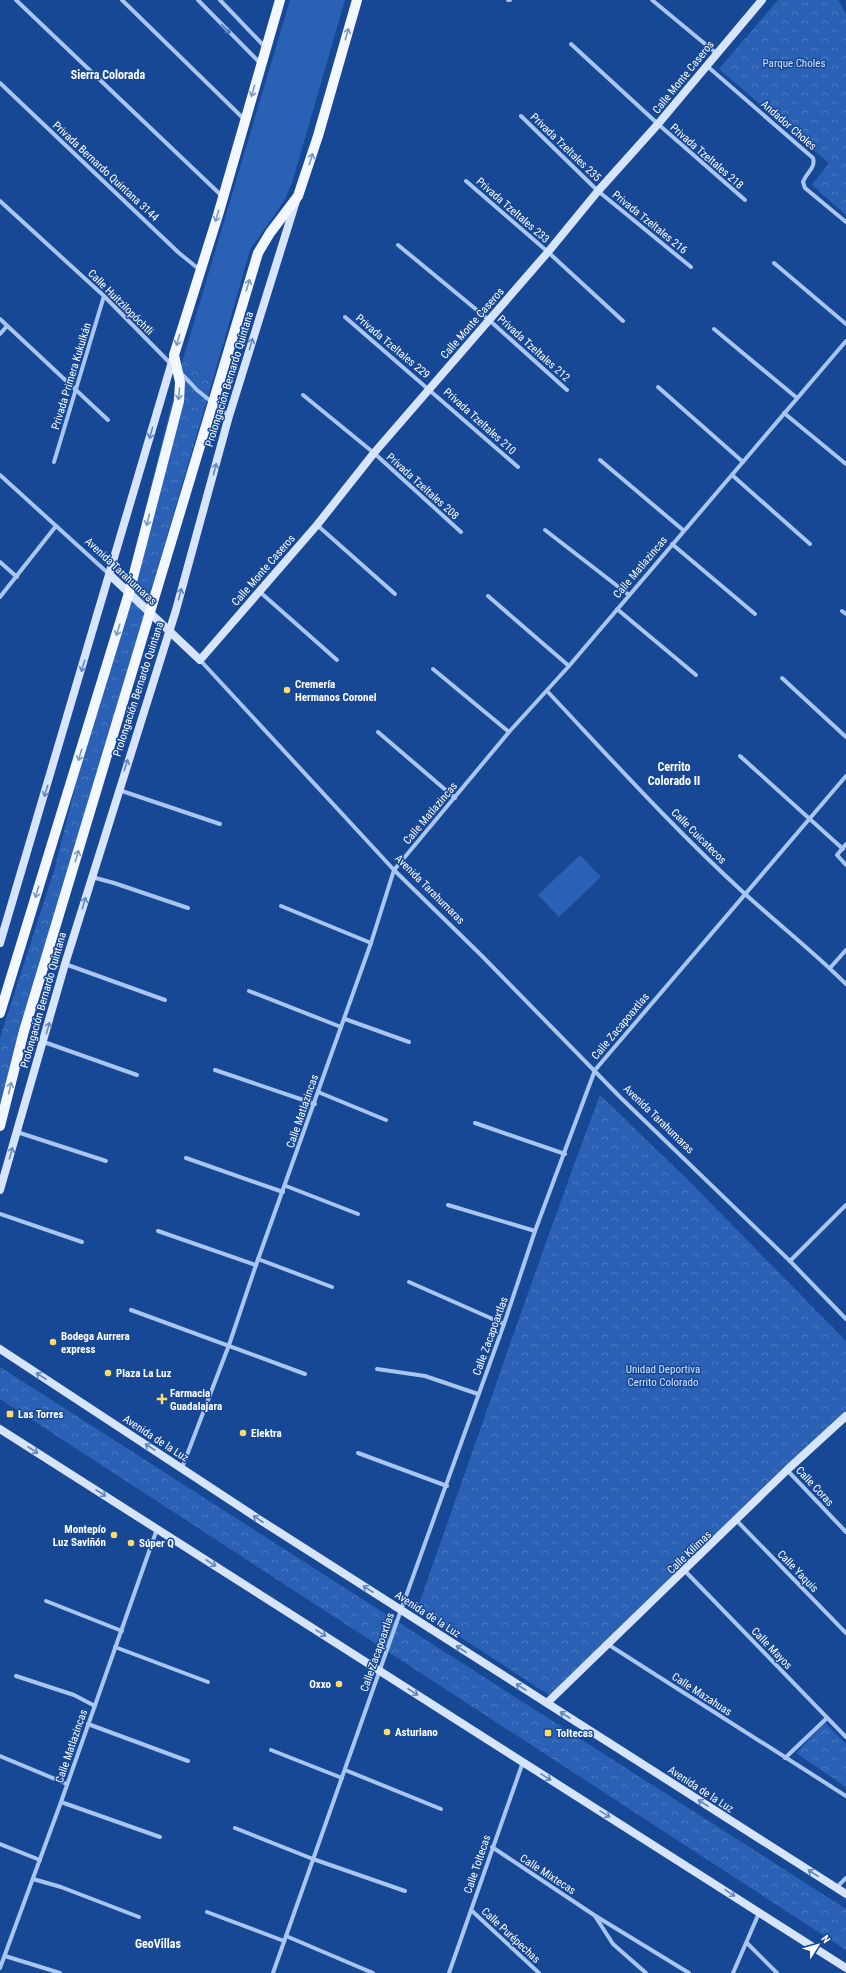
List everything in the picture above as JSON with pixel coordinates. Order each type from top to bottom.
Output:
[{"type":"main road","points":[[0,1013],[129,593],[178,401],[180,382],[175,364],[200,271],[280,0]]},
{"type":"main road","name":"Prolongación Bernardo Quintana","points":[[0,1126],[24,1032],[258,253],[270,233],[298,196],[320,129],[357,0]]},
{"type":"street","points":[[16,0],[223,197]]},
{"type":"street","points":[[122,0],[245,120]]},
{"type":"street","points":[[198,0],[261,64]]},
{"type":"street","points":[[220,0],[266,47]]},
{"type":"street","points":[[652,0],[716,53]]},
{"type":"street","name":"Calle Monte Caseros","points":[[200,660],[317,525],[374,453],[548,252],[598,191],[658,124],[762,0]]},
{"type":"street","name":"Privada Tzeltales 218","points":[[571,44],[658,124],[745,200]]},
{"type":"street","name":"Andador Choles","points":[[706,65],[813,158],[813,167],[804,177],[803,182],[806,188],[846,222]]},
{"type":"street","name":"Privada Bernardo Quintana 3144","points":[[0,83],[179,253],[200,271]]},
{"type":"street","name":"Privada Tzeltales 235","points":[[521,116],[598,191]]},
{"type":"street","name":"Privada Tzeltales 233","points":[[466,182],[548,252],[623,321]]},
{"type":"street","name":"Privada Tzeltales 216","points":[[598,191],[691,267]]},
{"type":"street","name":"Prolongación Bernardo Quintana","points":[[0,1190],[44,1042],[65,964],[118,790],[169,632],[229,416],[298,196]]},
{"type":"street","name":"Calle Huitzilopóchtli","points":[[0,201],[104,296],[175,364],[212,402],[229,416]]},
{"type":"street","name":"Privada Tzeltales 212","points":[[398,245],[489,320],[567,390]]},
{"type":"street","points":[[774,263],[846,324]]},
{"type":"street","name":"Privada Primera Kukulkán","points":[[54,462],[104,296]]},
{"type":"street","name":"Privada Tzeltales 229","points":[[345,317],[430,389]]},
{"type":"street","points":[[0,319],[108,420]]},
{"type":"street","points":[[0,334],[7,326]]},
{"type":"street","points":[[714,329],[797,398]]},
{"type":"street","name":"Calle Matlazincas","points":[[182,1468],[229,1346],[258,1259],[286,1186],[371,943],[394,870],[509,732],[569,666],[683,530],[846,341]]},
{"type":"street","points":[[841,347],[846,351]]},
{"type":"street","points":[[0,943],[3,923],[175,364]]},
{"type":"street","points":[[658,387],[743,462]]},
{"type":"street","name":"Privada Tzeltales 210","points":[[430,389],[518,467]]},
{"type":"street","name":"Privada Tzeltales 208","points":[[303,395],[374,453],[461,532]]},
{"type":"street","points":[[784,413],[846,464]]},
{"type":"street","points":[[600,460],[683,530]]},
{"type":"street","name":"Avenida Tarahumaras","points":[[0,475],[110,575],[200,660],[394,870],[595,1070],[621,1098],[790,1261],[846,1320]]},
{"type":"street","points":[[732,475],[810,544]]},
{"type":"street","points":[[317,525],[395,594]]},
{"type":"street","points":[[0,598],[56,526]]},
{"type":"street","points":[[545,530],[629,595]]},
{"type":"street","points":[[672,544],[754,614]]},
{"type":"street","points":[[0,562],[17,577]]},
{"type":"street","points":[[260,592],[337,660]]},
{"type":"street","points":[[488,596],[569,666]]},
{"type":"street","points":[[617,609],[696,675]]},
{"type":"street","points":[[433,669],[509,732]]},
{"type":"street","points":[[782,678],[846,737]]},
{"type":"street","name":"Calle Cuicatecos","points":[[547,691],[650,800],[744,893],[830,968],[846,984]]},
{"type":"street","points":[[378,732],[455,798]]},
{"type":"street","points":[[740,756],[843,849]]},
{"type":"street","name":"Calle Zacapoaxtlas","points":[[273,1973],[401,1610],[447,1486],[535,1231],[565,1154],[595,1070],[744,893],[846,776]]},
{"type":"street","points":[[118,790],[220,824]]},
{"type":"street","points":[[846,844],[837,855],[846,864]]},
{"type":"street","points":[[92,877],[188,908]]},
{"type":"street","points":[[281,906],[371,943]]},
{"type":"street","points":[[830,968],[846,950]]},
{"type":"street","points":[[65,964],[165,1000]]},
{"type":"street","points":[[249,991],[341,1027]]},
{"type":"street","points":[[345,1019],[410,1042]]},
{"type":"street","points":[[44,1042],[137,1074]]},
{"type":"street","points":[[215,1070],[315,1104]]},
{"type":"street","points":[[318,1092],[386,1120]]},
{"type":"street","points":[[475,1123],[565,1154]]},
{"type":"street","points":[[17,1132],[106,1161]]},
{"type":"street","points":[[186,1158],[283,1192]]},
{"type":"street","points":[[286,1186],[358,1214]]},
{"type":"street","points":[[448,1205],[535,1231]]},
{"type":"street","points":[[790,1261],[846,1205]]},
{"type":"street","points":[[0,1214],[82,1242]]},
{"type":"street","points":[[158,1231],[256,1265]]},
{"type":"street","points":[[258,1259],[332,1287]]},
{"type":"street","points":[[409,1282],[504,1324]]},
{"type":"street","points":[[131,1310],[305,1374]]},
{"type":"street","name":"Avenida de la Luz","points":[[0,1349],[401,1610],[846,1894]]},
{"type":"street","points":[[377,1369],[425,1376],[478,1394]]},
{"type":"street","name":"Calle Kilimas","points":[[547,1703],[609,1645],[787,1470],[844,1420]]},
{"type":"street","points":[[0,1429],[846,1968]]},
{"type":"street","points":[[358,1453],[447,1486]]},
{"type":"street","name":"Calle Coras","points":[[787,1470],[846,1532]]},
{"type":"street","name":"Calle Yaquis","points":[[737,1520],[846,1633]]},
{"type":"street","name":"Calle Matlazincas","points":[[0,1968],[61,1802],[157,1529]]},
{"type":"street","name":"Calle Mayos","points":[[685,1571],[846,1738]]},
{"type":"street","points":[[46,1601],[122,1631]]},
{"type":"street","name":"Calle Mazahuas","points":[[609,1645],[846,1796]]},
{"type":"street","points":[[115,1647],[208,1682]]},
{"type":"street","points":[[16,1676],[74,1695],[95,1706]]},
{"type":"street","points":[[785,1758],[827,1718]]},
{"type":"street","points":[[88,1724],[188,1761]]},
{"type":"street","points":[[271,1750],[342,1778]]},
{"type":"street","points":[[0,1756],[67,1784]]},
{"type":"street","name":"Calle Toltecas","points":[[449,1973],[522,1762]]},
{"type":"street","points":[[345,1770],[441,1808]]},
{"type":"street","points":[[61,1802],[160,1837]]},
{"type":"street","points":[[235,1828],[313,1859],[405,1891]]},
{"type":"street","points":[[0,1844],[40,1860]]},
{"type":"street","name":"Calle Mixtecas","points":[[492,1847],[594,1915],[689,1973]]},
{"type":"street","points":[[836,1888],[846,1878]]},
{"type":"street","points":[[33,1879],[61,1887],[138,1917]]},
{"type":"street","name":"Calle Purépechas","points":[[471,1910],[539,1973]]},
{"type":"street","points":[[207,1912],[285,1938],[373,1973]]},
{"type":"street","points":[[733,1973],[759,1913]]},
{"type":"street","name":"Calle Mixtecas","points":[[594,1915],[613,1944],[646,1973]]},
{"type":"street","points":[[747,1943],[777,1973]]},
{"type":"street","points":[[5,1956],[60,1973]]},
{"type":"green space","points":[[290,0],[345,0],[292,183],[284,201],[250,250],[212,383],[183,359]]},
{"type":"green space","name":"Parque Choles","points":[[778,0],[838,0],[846,14],[846,215],[812,185],[829,163],[719,69]]},
{"type":"green space","points":[[183,359],[212,383],[0,1106],[0,1038],[54,871]]},
{"type":"green space","points":[[580,855],[601,877],[559,917],[538,895]]},
{"type":"green space","name":"Unidad Deportiva Cerrito Colorado","points":[[600,1095],[690,1182],[846,1341],[846,1411],[552,1697],[417,1609],[530,1287]]},
{"type":"green space","points":[[0,1367],[846,1909],[846,1950],[0,1399]]},
{"type":"green space","points":[[825,1723],[846,1744],[846,1787],[796,1753]]},
{"type":"place","name":"Cremería Hermanos Coronel","points":[[287,690]]},
{"type":"place","name":"Bodega Aurrera express","points":[[53,1342]]},
{"type":"place","name":"Plaza La Luz","points":[[108,1373]]},
{"type":"place","name":"Farmacia Guadalajara","points":[[162,1399]]},
{"type":"place","name":"Las Torres","points":[[10,1414]]},
{"type":"place","name":"Elektra","points":[[243,1433]]},
{"type":"place","name":"Montepío Luz Saviñón","points":[[114,1535]]},
{"type":"place","name":"Súper Q","points":[[131,1543]]},
{"type":"place","name":"Oxxo","points":[[339,1684]]},
{"type":"place","name":"Asturiano","points":[[387,1732]]},
{"type":"place","name":"Toltecas","points":[[548,1733]]},
{"type":"district","name":"Sierra Colorada","points":[[108,75]]},
{"type":"district","name":"Cerrito Colorado II","points":[[674,774]]},
{"type":"district","name":"GeoVillas","points":[[158,1944]]}]
